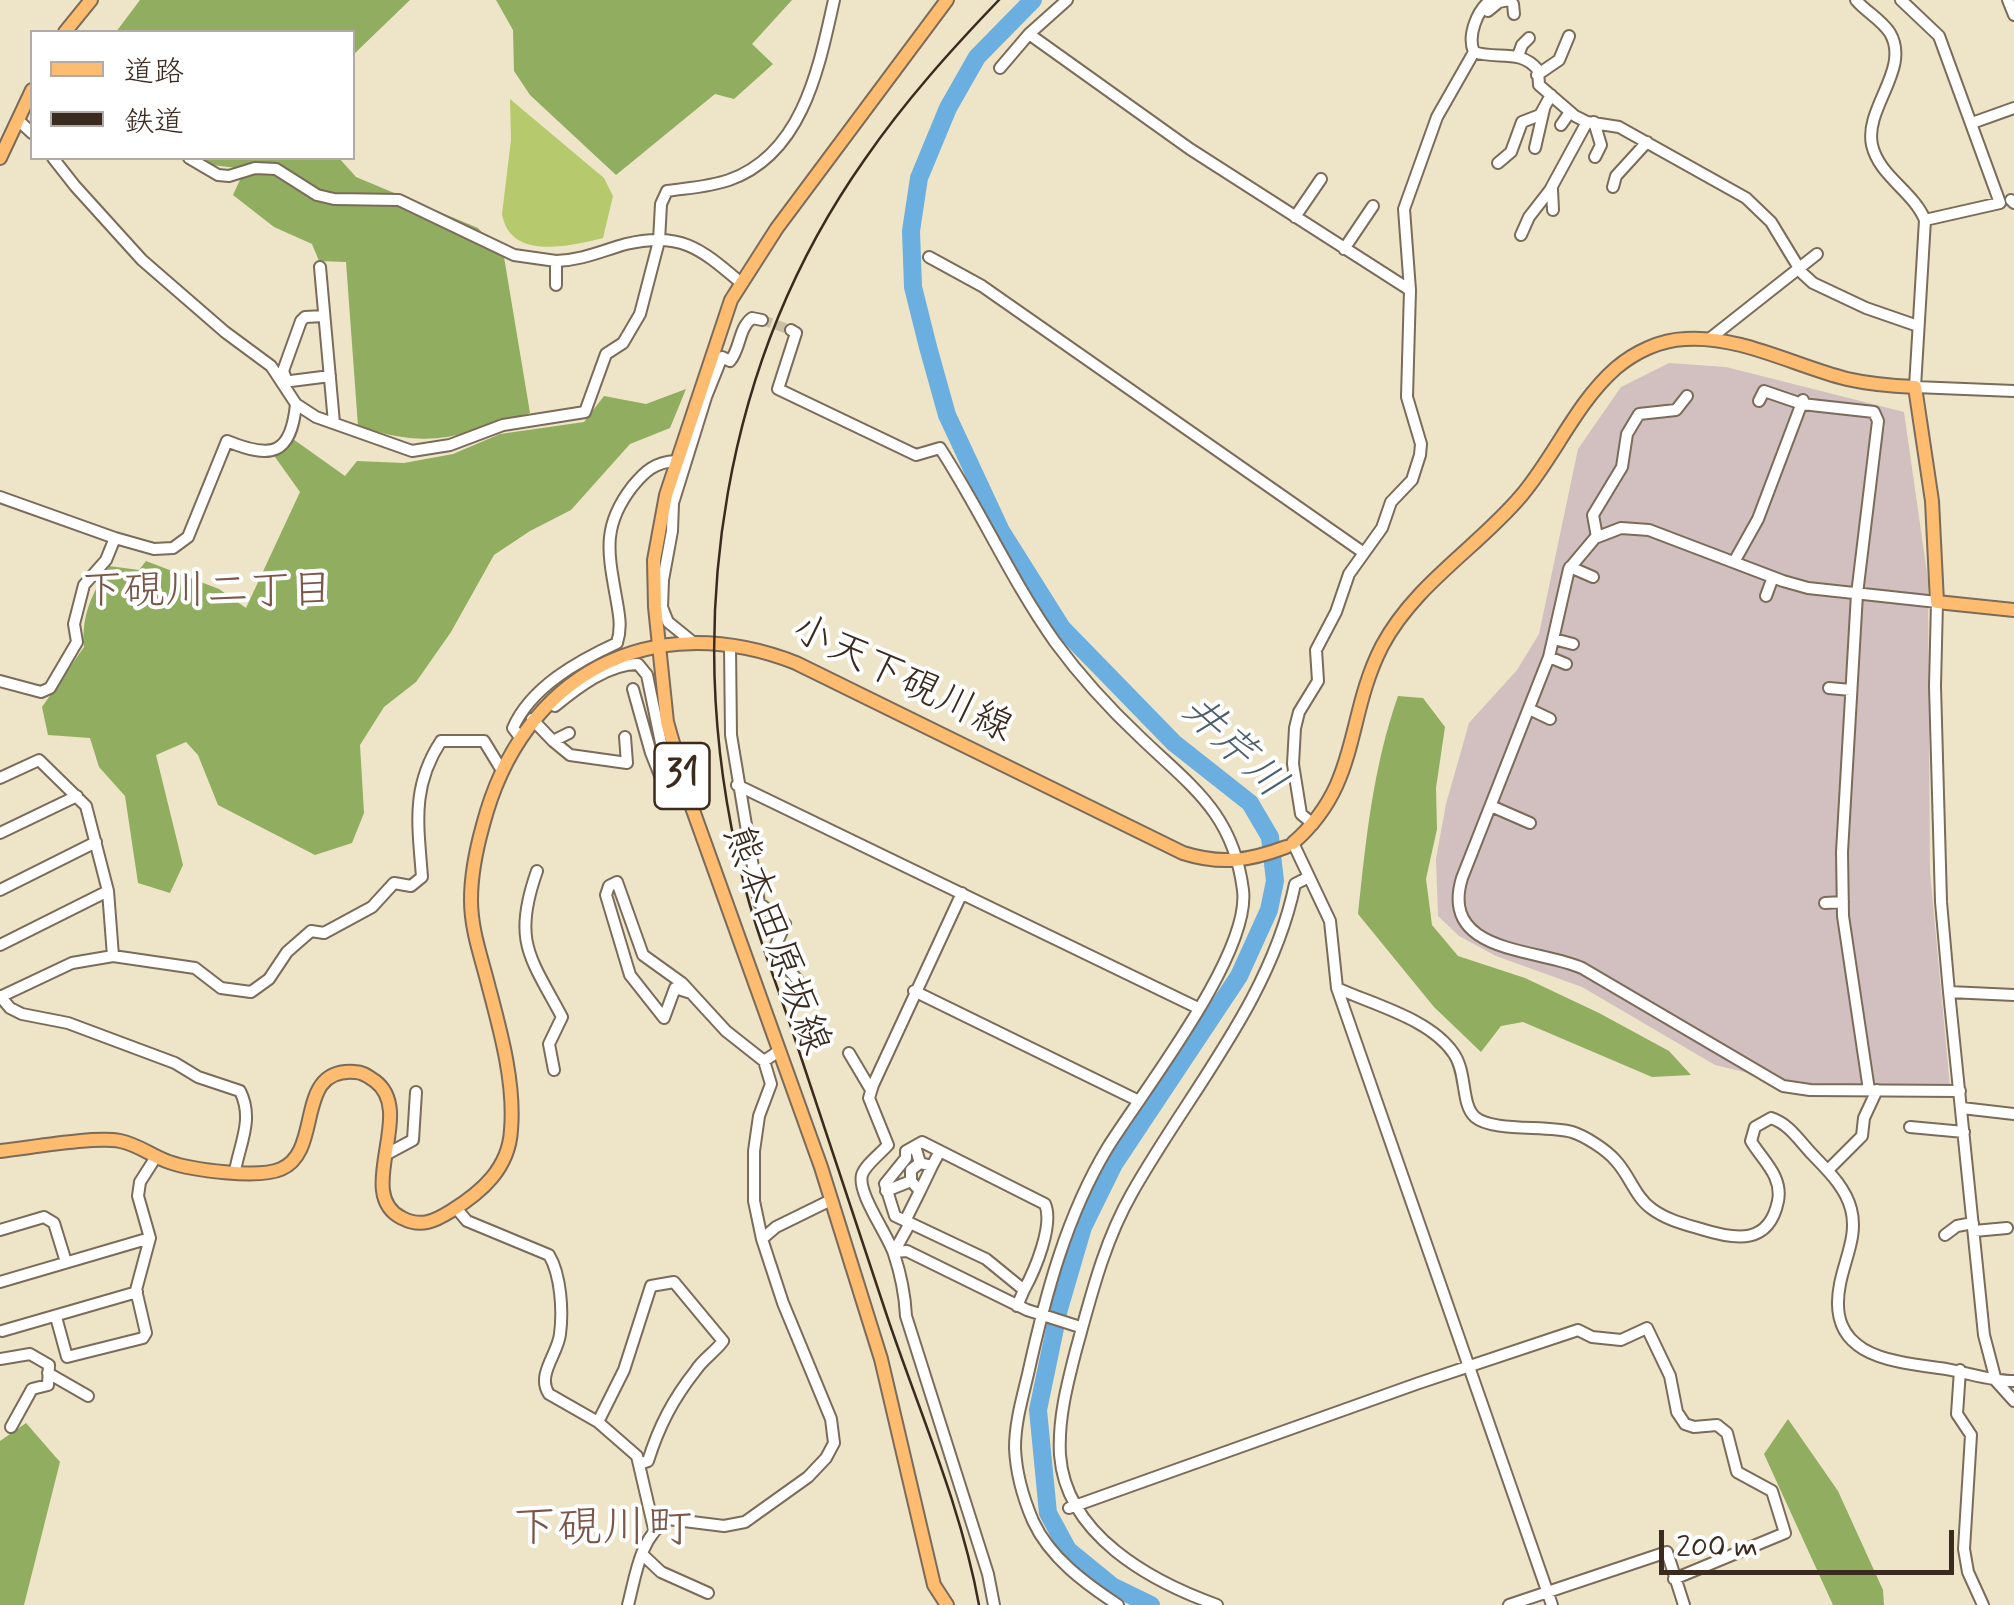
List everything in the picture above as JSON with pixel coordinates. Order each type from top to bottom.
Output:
[{"type":"main road","points":[[67,30],[91,0]]},
{"type":"main road","name":"熊本田原坂線","points":[[944,1600],[934,1585],[882,1359],[831,1200],[689,799],[668,722],[658,646],[654,560],[676,461],[702,398],[718,332],[740,282],[947,0]]},
{"type":"main road","points":[[0,158],[30,94]]},
{"type":"main road","name":"小天下硯川線","points":[[0,1151],[117,1140],[178,1166],[270,1172],[297,1159],[304,1145],[315,1093],[325,1081],[354,1072],[368,1075],[383,1086],[389,1100],[383,1188],[386,1204],[409,1222],[428,1223],[456,1208],[493,1178],[504,1162],[512,1130],[505,1058],[474,932],[471,903],[478,842],[502,769],[519,736],[555,695],[622,655],[658,646],[696,644],[769,652],[1183,853],[1204,860],[1239,861],[1286,846],[1313,824],[1336,790],[1381,648],[1420,593],[1523,494],[1588,400],[1634,354],[1684,338],[1708,340],[1847,379],[1914,387]]},
{"type":"main road","points":[[1914,387],[1932,501],[1936,602],[2014,610]]},
{"type":"street","points":[[54,160],[142,260],[271,366],[296,404],[316,417],[412,451],[450,444],[504,425],[585,412],[606,354],[623,344],[640,314],[658,241],[661,204],[667,191],[728,180],[760,162],[790,131],[812,88],[834,0]]},
{"type":"street","points":[[1000,68],[1029,34],[1067,0]]},
{"type":"street","points":[[1313,824],[1301,814],[1293,764],[1299,712],[1318,681],[1316,650],[1336,612],[1349,574],[1382,528],[1391,502],[1412,480],[1422,444],[1407,397],[1410,290],[1406,199],[1438,118],[1474,52],[1470,39],[1482,6],[1509,0],[1514,14]]},
{"type":"street","points":[[1856,0],[1890,34],[1895,48],[1873,122],[1873,152],[1881,167],[1919,205],[1925,220],[1914,387],[2014,391]]},
{"type":"street","points":[[1901,0],[1939,36],[1972,123],[2010,201],[1925,220]]},
{"type":"street","points":[[2008,0],[2014,15]]},
{"type":"street","points":[[1029,34],[1190,148],[1410,290]]},
{"type":"street","points":[[1537,75],[1559,60],[1569,36]]},
{"type":"street","points":[[1518,56],[1529,38]]},
{"type":"street","points":[[1474,52],[1518,56],[1533,64],[1539,85],[1570,112],[1590,122],[1619,127],[1758,208],[1814,283],[1830,293],[1918,326]]},
{"type":"street","points":[[1498,162],[1511,152],[1522,122],[1540,115],[1550,95]]},
{"type":"street","points":[[1535,148],[1544,108]]},
{"type":"street","points":[[1972,123],[2014,108]]},
{"type":"street","points":[[1561,125],[1570,112]]},
{"type":"street","points":[[18,120],[30,132]]},
{"type":"street","points":[[1590,122],[1601,145],[1595,157]]},
{"type":"street","points":[[1521,235],[1590,122]]},
{"type":"street","points":[[1613,187],[1616,176],[1647,142]]},
{"type":"street","points":[[193,160],[218,175],[255,168],[276,170],[317,195],[334,199],[399,200],[514,255],[578,260],[625,244],[690,244],[740,282]]},
{"type":"street","points":[[1295,217],[1321,179]]},
{"type":"street","points":[[1552,188],[1554,210]]},
{"type":"street","points":[[1344,249],[1373,206]]},
{"type":"street","points":[[1708,340],[1817,254]]},
{"type":"street","points":[[929,257],[995,294],[1364,553]]},
{"type":"street","points":[[556,261],[556,284]]},
{"type":"street","points":[[320,267],[334,424]]},
{"type":"street","points":[[284,381],[304,317],[324,316]]},
{"type":"street","points":[[696,644],[668,622],[662,607],[672,503],[702,398],[722,357],[730,361],[734,356],[747,322],[752,318],[762,320]]},
{"type":"street","points":[[791,330],[796,334],[778,388],[916,456],[940,448],[1008,572],[1054,641],[1141,738],[1209,802],[1225,825],[1239,861],[1243,912],[1218,973],[1107,1149],[1067,1232],[1016,1426],[1015,1453],[1022,1490],[1045,1542],[1092,1588],[1118,1605]]},
{"type":"street","points":[[284,381],[330,376]]},
{"type":"street","points":[[1758,400],[1764,392],[1841,410],[1874,412],[1878,421],[1842,747],[1839,895],[1873,1090],[1862,1136],[1828,1170]]},
{"type":"street","points":[[1596,537],[1593,515],[1622,468],[1631,424],[1640,414],[1676,410],[1687,396]]},
{"type":"street","points":[[1734,562],[1758,519],[1802,402]]},
{"type":"street","points":[[0,498],[116,538],[154,548],[174,548],[183,544],[227,441],[254,452],[269,452],[284,445],[291,435],[296,404]]},
{"type":"street","points":[[519,736],[513,728],[537,696],[567,671],[616,643],[621,629],[608,542],[614,518],[621,502],[651,467],[676,461]]},
{"type":"street","points":[[1960,1090],[1810,1090],[1783,1086],[1582,968],[1562,959],[1490,944],[1476,935],[1462,916],[1459,890],[1549,656],[1570,566],[1596,537],[1634,527],[1808,588],[1936,602],[1941,902],[1949,992],[1960,1090],[1962,1108],[1984,1335],[1996,1381],[2014,1401]]},
{"type":"street","points":[[0,681],[41,692],[50,688],[77,642],[74,624],[84,584],[106,560],[116,538]]},
{"type":"street","points":[[1681,556],[1686,544]]},
{"type":"street","points":[[1570,566],[1594,577]]},
{"type":"street","points":[[1766,596],[1773,578]]},
{"type":"street","points":[[1554,639],[1573,644]]},
{"type":"street","points":[[730,646],[729,704],[738,785],[760,903],[785,924],[776,945],[808,993]]},
{"type":"street","points":[[1841,648],[1854,649]]},
{"type":"street","points":[[1549,656],[1566,664]]},
{"type":"street","points":[[624,738],[627,764],[570,755],[534,722],[608,670],[622,664],[638,664],[646,674],[666,767],[660,773]]},
{"type":"street","points":[[1829,688],[1850,690]]},
{"type":"street","points":[[633,689],[660,773],[677,798],[689,799]]},
{"type":"street","points":[[1529,709],[1550,719]]},
{"type":"street","points":[[553,741],[569,733]]},
{"type":"street","points":[[235,1171],[246,1134],[240,1090],[198,1077],[175,1063],[68,1023],[22,1014],[0,996],[72,963],[113,956],[194,968],[221,988],[250,992],[269,979],[287,952],[311,931],[324,934],[372,908],[394,883],[411,886],[422,877],[417,804],[426,764],[441,741],[484,741],[502,769]]},
{"type":"street","points":[[0,778],[40,760],[86,806],[108,891],[113,956]]},
{"type":"street","points":[[738,785],[1198,1008]]},
{"type":"street","points":[[0,833],[77,796]]},
{"type":"street","points":[[1491,806],[1530,823]]},
{"type":"street","points":[[0,890],[96,842]]},
{"type":"street","points":[[1286,846],[1310,877],[1330,920],[1337,988],[1550,1599]]},
{"type":"street","points":[[537,871],[528,896],[526,950],[562,1017],[550,1044],[554,1070]]},
{"type":"street","points":[[1217,1605],[1190,1595],[1118,1554],[1073,1507],[1060,1457],[1062,1409],[1107,1245],[1131,1194],[1255,992],[1277,949],[1295,884],[1310,877]]},
{"type":"street","points":[[628,1605],[654,1528],[668,1519],[724,1526],[745,1522],[796,1488],[826,1458],[834,1443],[831,1419],[777,1286],[754,1201],[754,1151],[770,1084],[764,1061],[726,1032],[691,993],[682,983],[644,956],[624,895],[617,882],[609,886],[606,895],[630,975],[664,1018],[676,988],[691,993]]},
{"type":"street","points":[[0,945],[108,891]]},
{"type":"street","points":[[962,893],[871,1090],[869,1098],[888,1145],[862,1173],[862,1180],[894,1252],[906,1316],[988,1574],[994,1605]]},
{"type":"street","points":[[1825,903],[1839,895]]},
{"type":"street","points":[[1337,988],[1432,1031],[1454,1053],[1465,1076],[1472,1116],[1483,1122],[1551,1127],[1577,1134],[1616,1160],[1649,1207],[1671,1220],[1738,1238],[1770,1225],[1780,1197],[1771,1166],[1751,1141],[1755,1127],[1771,1118],[1783,1122],[1828,1170],[1851,1210],[1852,1240],[1839,1285],[1838,1316],[1848,1337],[1863,1352],[1876,1356],[1960,1370],[1996,1381],[2014,1380]]},
{"type":"street","points":[[914,991],[1139,1101]]},
{"type":"street","points":[[1949,992],[2014,996]]},
{"type":"street","points":[[764,1061],[778,1051]]},
{"type":"street","points":[[849,1053],[871,1090]]},
{"type":"street","points":[[385,1155],[412,1140],[416,1092]]},
{"type":"street","points":[[1962,1108],[2014,1114]]},
{"type":"street","points":[[1910,1127],[1964,1132]]},
{"type":"street","points":[[1017,1306],[1036,1267],[1049,1213],[1046,1204],[922,1142],[906,1151],[906,1158],[885,1184],[896,1216],[986,1260],[1024,1290]]},
{"type":"street","points":[[894,1252],[920,1191],[926,1165],[916,1146]]},
{"type":"street","points":[[920,1191],[911,1181],[911,1170],[926,1165],[940,1151]]},
{"type":"street","points":[[56,1317],[67,1357],[143,1338],[146,1333],[137,1292],[150,1238],[138,1196],[140,1182],[156,1157]]},
{"type":"street","points":[[886,1191],[911,1181]]},
{"type":"street","points":[[762,1240],[776,1227],[831,1200]]},
{"type":"street","points":[[456,1208],[467,1221],[550,1255],[557,1278],[560,1332],[544,1386],[550,1394],[598,1422],[637,1456],[654,1528]]},
{"type":"street","points":[[0,1230],[44,1217],[54,1223],[66,1262]]},
{"type":"street","points":[[1945,1235],[1957,1226],[2007,1228]]},
{"type":"street","points":[[0,1282],[150,1238]]},
{"type":"street","points":[[894,1252],[907,1251],[1017,1306],[1076,1325]]},
{"type":"street","points":[[598,1422],[624,1370],[651,1286],[674,1282],[723,1341],[710,1359],[699,1365],[660,1423],[648,1462],[639,1464]]},
{"type":"street","points":[[1,1329],[137,1292]]},
{"type":"street","points":[[1073,1507],[1578,1330],[1621,1340],[1647,1328],[1670,1376],[1677,1412],[1685,1424],[1717,1424],[1727,1432],[1737,1472],[1772,1491],[1785,1533],[1674,1579]]},
{"type":"street","points":[[0,1359],[30,1354],[49,1365],[48,1385],[32,1389],[11,1427]]},
{"type":"street","points":[[1960,1370],[1958,1414],[1971,1436],[1964,1549],[1968,1572],[1983,1605]]},
{"type":"street","points":[[48,1374],[88,1396]]},
{"type":"street","points":[[1509,1605],[1550,1599],[1667,1552],[1684,1605]]},
{"type":"street","points":[[643,1555],[661,1572],[708,1593]]},
{"type":"shaded area","points":[[1669,363],[1726,367],[1904,412],[1928,580],[1930,871],[1950,1087],[1799,1085],[1715,1065],[1582,987],[1496,956],[1459,936],[1438,916],[1436,859],[1446,804],[1469,723],[1517,670],[1539,634],[1578,449],[1621,387]]},
{"type":"green space","points":[[140,0],[410,0],[355,53],[355,30],[118,30]]},
{"type":"green space","points":[[496,0],[792,0],[752,44],[773,64],[734,99],[715,94],[616,175],[530,95],[514,71],[513,30]]},
{"type":"green space","points":[[510,99],[604,178],[613,196],[603,238],[543,247],[517,239],[507,229],[502,214],[511,140]]},
{"type":"green space","points":[[206,160],[341,160],[356,177],[478,228],[504,257],[530,413],[464,433],[427,439],[384,434],[358,426],[346,262],[319,261],[312,244],[274,227],[233,195],[245,169],[212,165]]},
{"type":"green space","points":[[686,389],[670,428],[630,444],[571,510],[494,555],[451,632],[416,682],[384,707],[360,745],[364,813],[352,843],[315,855],[218,805],[198,755],[186,742],[156,755],[183,865],[170,893],[138,883],[125,796],[99,767],[90,738],[48,735],[42,707],[84,647],[89,604],[109,566],[139,570],[146,561],[219,589],[246,608],[300,492],[275,457],[293,439],[345,476],[357,461],[404,463],[453,454],[500,434],[584,422],[604,396],[646,404]]},
{"type":"green space","points":[[1398,696],[1423,698],[1445,727],[1436,788],[1437,829],[1426,879],[1432,925],[1458,956],[1525,978],[1599,1013],[1669,1051],[1691,1075],[1652,1077],[1523,1022],[1501,1026],[1481,1052],[1434,1007],[1358,914],[1376,776]]},
{"type":"green space","points":[[1788,1419],[1838,1491],[1883,1590],[1884,1605],[1833,1605],[1764,1454]]},
{"type":"green space","points":[[26,1423],[60,1462],[24,1605],[0,1605],[0,1441]]},
{"type":"waterway","name":"井芹川","points":[[1033,0],[977,57],[948,108],[919,178],[911,231],[913,287],[928,347],[947,415],[1001,531],[1062,628],[1174,743],[1250,803],[1270,837],[1275,881],[1269,910],[1239,976],[1114,1164],[1083,1227],[1059,1309],[1038,1410],[1048,1513],[1068,1550],[1112,1586],[1151,1605]]},
{"type":"tunnel","points":[[762,320],[791,330]]},
{"type":"railway","points":[[979,1605],[950,1495],[749,901],[721,764],[715,673],[717,583],[728,493],[748,404],[778,319],[817,237],[865,159],[929,76],[999,0]]},
{"type":"district","name":"下硯川二丁目","points":[[207,594]]},
{"type":"district","name":"下硯川町","points":[[602,1532]]}]
